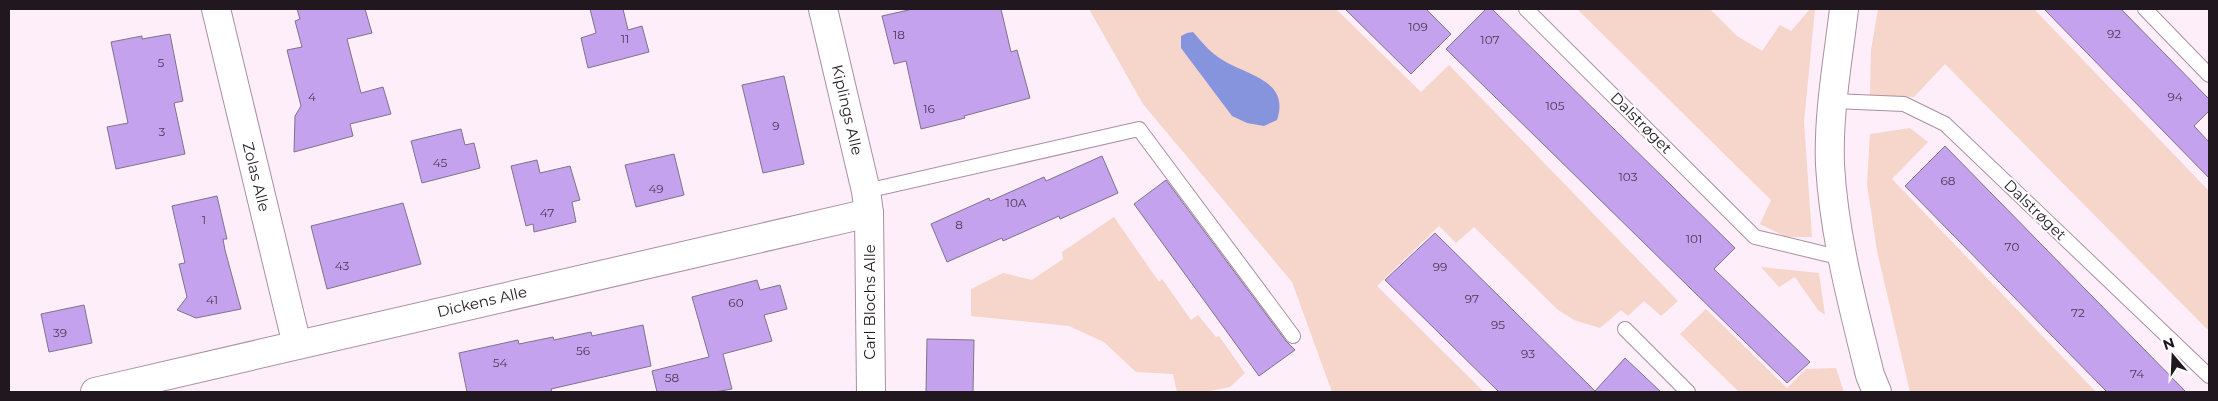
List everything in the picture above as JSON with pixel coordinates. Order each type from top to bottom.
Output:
[{"type":"street","name":"Zolas Alle","points":[[216,9],[297,345]]},
{"type":"street","name":"Kiplings Alle","points":[[823,9],[868,202]]},
{"type":"street","points":[[1844,9],[1833,101],[1830,164],[1842,258],[1870,375],[1876,392]]},
{"type":"street","name":"Dickens Alle","points":[[95,392],[297,345],[868,202]]},
{"type":"street","name":"Carl Blochs Alle","points":[[868,202],[870,392]]},
{"type":"lane","name":"Dalstrøget","points":[[1526,9],[1755,237],[1842,258]]},
{"type":"lane","points":[[2146,9],[2209,76]]},
{"type":"lane","name":"Dalstrøget","points":[[1833,101],[1904,104],[1945,124],[2209,376]]},
{"type":"lane","points":[[868,202],[1139,129],[1293,336]]},
{"type":"lane","points":[[1625,329],[1688,392]]},
{"type":"shaded area","points":[[1089,9],[1336,9],[1421,92],[1449,65],[1678,301],[1661,316],[1644,301],[1628,316],[1621,310],[1600,328],[1574,320],[1558,310],[1474,227],[1456,243],[1439,226],[1377,286],[1484,392],[1332,392],[1292,282],[1143,104]]},
{"type":"shaded area","points":[[1577,9],[1710,9],[1737,36],[1762,51],[1780,25],[1791,31],[1810,9],[1815,9],[1804,122],[1812,237],[1786,237],[1760,224],[1771,200]]},
{"type":"shaded area","points":[[1878,9],[2034,9],[2209,191],[2209,331],[1945,64],[1914,97],[1870,95],[1871,50]]},
{"type":"shaded area","points":[[1910,128],[1928,142],[1892,179],[2096,392],[1910,392],[1877,251],[1867,184],[1870,134]]},
{"type":"shaded area","points":[[1114,217],[1159,282],[1162,279],[1191,320],[1198,315],[1216,337],[1219,336],[1245,373],[1230,387],[1205,392],[1177,392],[1173,374],[1136,372],[1104,342],[1069,326],[971,316],[971,289],[1003,273],[1032,280],[1063,259],[1062,252]]},
{"type":"shaded area","points":[[1761,267],[1819,273],[1825,315],[1818,310],[1795,277],[1779,287]]},
{"type":"shaded area","points":[[1706,309],[1787,388],[1806,369],[1836,368],[1844,392],[1739,392],[1680,334]]},
{"type":"water","points":[[1193,32],[1218,57],[1271,86],[1277,95],[1279,106],[1277,120],[1264,126],[1247,123],[1232,116],[1181,48],[1181,36]]},
{"type":"building","points":[[297,9],[365,9],[372,33],[347,39],[361,93],[383,87],[391,114],[350,124],[353,136],[294,152],[295,116],[301,106],[287,50],[302,47],[295,21],[300,19]]},
{"type":"building","points":[[590,9],[623,9],[628,30],[642,26],[649,52],[588,68],[581,38],[596,33]]},
{"type":"building","points":[[913,9],[1001,9],[1011,52],[1017,50],[1030,98],[921,129],[906,61],[894,64],[882,16]]},
{"type":"building","points":[[1345,9],[1426,9],[1451,34],[1411,74]]},
{"type":"building","points":[[1486,9],[1492,9],[1735,248],[1714,269],[1810,362],[1787,383],[1446,49]]},
{"type":"building","points":[[2044,9],[2121,9],[2209,99],[2209,111],[2194,126],[2209,142],[2209,178]]},
{"type":"building","points":[[170,34],[183,101],[174,103],[185,154],[116,169],[107,127],[128,123],[111,42],[142,36],[142,39]]},
{"type":"building","points":[[784,76],[804,164],[763,173],[742,85]]},
{"type":"building","points":[[461,129],[465,145],[474,143],[480,168],[422,183],[411,141]]},
{"type":"building","points":[[1945,146],[2186,392],[2107,392],[1905,186]]},
{"type":"building","points":[[674,154],[684,195],[636,207],[625,165]]},
{"type":"building","points":[[1102,156],[1118,193],[1060,219],[1059,216],[1003,241],[1002,238],[947,262],[931,224],[989,198],[990,201],[1044,177],[1046,181]]},
{"type":"building","points":[[537,160],[540,173],[570,166],[580,200],[572,202],[576,222],[534,232],[533,224],[526,226],[511,166]]},
{"type":"building","points":[[1166,180],[1286,341],[1295,350],[1259,376],[1134,204]]},
{"type":"building","points":[[217,196],[227,239],[223,239],[225,250],[241,309],[196,318],[177,310],[187,297],[179,264],[185,263],[172,206]]},
{"type":"building","points":[[403,203],[421,264],[327,289],[311,226]]},
{"type":"building","points":[[1435,233],[1595,391],[1625,358],[1661,392],[1499,392],[1385,280]]},
{"type":"building","points":[[757,280],[760,290],[780,285],[787,309],[764,315],[772,341],[723,354],[732,389],[715,392],[657,392],[652,371],[709,357],[692,297]]},
{"type":"building","points":[[84,305],[92,343],[49,352],[41,314]]},
{"type":"building","points":[[643,325],[651,366],[551,389],[552,392],[467,392],[459,353],[518,340],[519,344],[553,337],[554,340],[591,332],[592,336]]},
{"type":"building","points":[[927,339],[974,340],[973,392],[926,392]]}]
